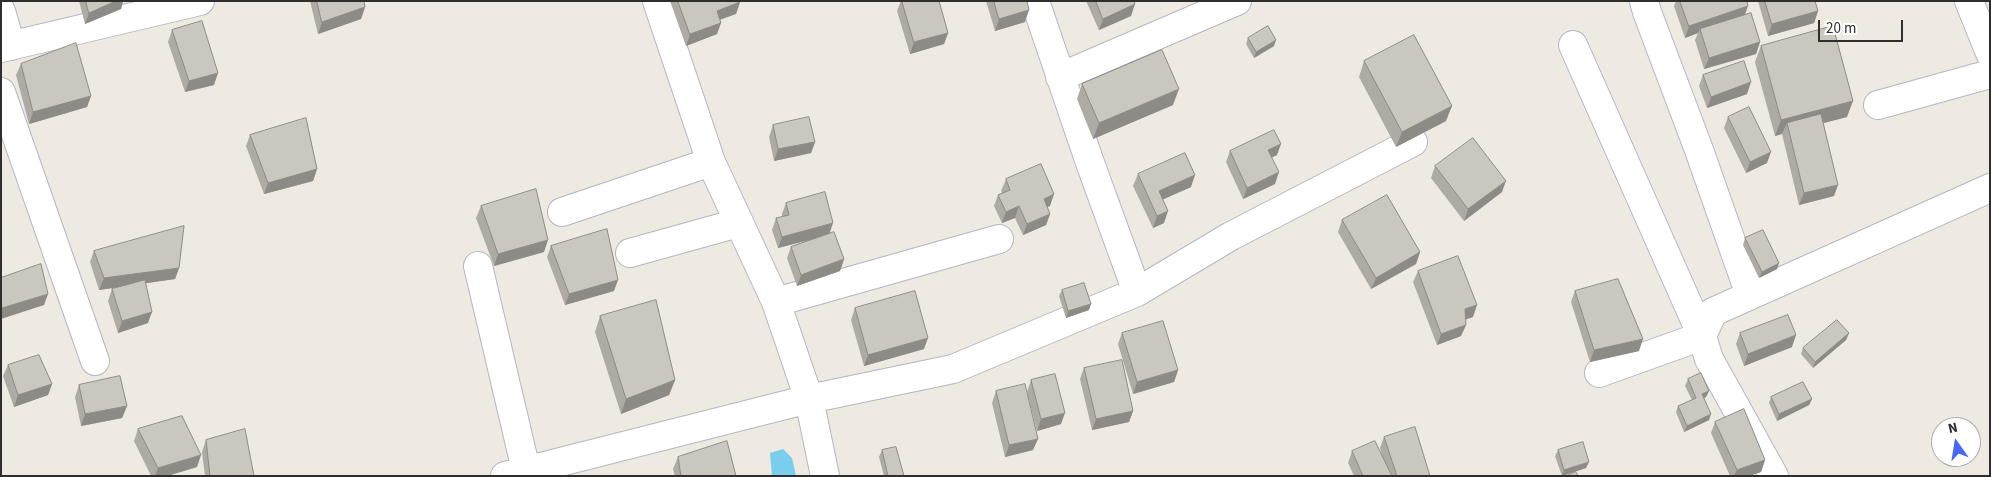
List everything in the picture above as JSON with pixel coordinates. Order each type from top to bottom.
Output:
[{"type":"street","points":[[1,11],[6,47],[200,1]]},
{"type":"street","points":[[657,1],[711,162],[776,302],[809,399],[825,476]]},
{"type":"street","points":[[1035,1],[1060,77],[1138,292]]},
{"type":"street","points":[[1060,77],[1238,1]]},
{"type":"street","points":[[1644,1],[1750,295]]},
{"type":"street","points":[[1969,1],[1990,53]]},
{"type":"street","points":[[1573,45],[1702,336],[1710,359],[1774,476]]},
{"type":"street","points":[[1878,105],[1990,74]]},
{"type":"street","points":[[1,92],[95,362]]},
{"type":"street","points":[[478,266],[516,473],[809,399],[953,369],[1138,292],[1231,236],[1413,142]]},
{"type":"street","points":[[562,212],[711,162]]},
{"type":"street","points":[[1599,373],[1702,336],[1714,312],[1990,188]]},
{"type":"street","points":[[630,252],[738,223]]},
{"type":"street","points":[[776,302],[999,239]]},
{"type":"water","points":[[783,449],[792,458],[796,476],[772,476],[770,453]]},
{"type":"building","points":[[86,1],[116,1],[89,13]]},
{"type":"building","points":[[317,1],[364,1],[365,7],[322,22]]},
{"type":"building","points":[[678,1],[740,2],[717,11],[721,23],[690,34]]},
{"type":"building","points":[[902,1],[939,1],[948,33],[914,42]]},
{"type":"building","points":[[994,1],[1027,1],[1029,10],[999,19]]},
{"type":"building","points":[[1096,1],[1134,1],[1135,4],[1103,19]]},
{"type":"building","points":[[1680,1],[1747,1],[1748,6],[1689,26]]},
{"type":"building","points":[[1765,1],[1815,1],[1818,11],[1772,24]]},
{"type":"building","points":[[1751,13],[1760,42],[1709,58],[1700,29]]},
{"type":"building","points":[[202,21],[218,73],[189,81],[172,30]]},
{"type":"building","points":[[1268,26],[1276,40],[1256,52],[1248,38]]},
{"type":"building","points":[[1833,26],[1853,101],[1781,120],[1761,46]]},
{"type":"building","points":[[1414,35],[1452,106],[1402,132],[1364,61]]},
{"type":"building","points":[[76,43],[91,96],[33,112],[21,64]]},
{"type":"building","points":[[1162,50],[1179,89],[1099,123],[1082,84]]},
{"type":"building","points":[[1744,61],[1751,82],[1711,97],[1703,75]]},
{"type":"building","points":[[1749,107],[1771,152],[1750,162],[1728,117]]},
{"type":"building","points":[[1821,114],[1838,185],[1804,193],[1787,123]]},
{"type":"building","points":[[809,117],[815,142],[778,149],[773,125]]},
{"type":"building","points":[[306,118],[317,169],[268,183],[250,135]]},
{"type":"building","points":[[1274,130],[1281,144],[1268,150],[1279,172],[1247,188],[1230,151]]},
{"type":"building","points":[[1473,138],[1506,181],[1468,209],[1435,166]]},
{"type":"building","points":[[1185,153],[1195,175],[1159,191],[1168,211],[1157,216],[1138,174]]},
{"type":"building","points":[[1041,164],[1054,194],[1044,199],[1050,214],[1027,224],[1019,206],[1006,212],[998,195],[1010,190],[1006,179]]},
{"type":"building","points":[[536,189],[548,240],[498,254],[481,206]]},
{"type":"building","points":[[825,192],[833,223],[782,237],[776,218],[789,215],[786,203]]},
{"type":"building","points":[[1387,195],[1420,252],[1376,278],[1342,220]]},
{"type":"building","points":[[184,226],[179,268],[104,278],[94,251]]},
{"type":"building","points":[[607,229],[618,280],[569,294],[551,246]]},
{"type":"building","points":[[1763,230],[1779,263],[1762,272],[1745,238]]},
{"type":"building","points":[[834,232],[844,259],[801,275],[791,247]]},
{"type":"building","points":[[1458,256],[1477,305],[1465,309],[1466,325],[1441,334],[1418,271]]},
{"type":"building","points":[[41,264],[48,294],[2,308],[1,278]]},
{"type":"building","points":[[1618,279],[1643,339],[1594,350],[1575,291]]},
{"type":"building","points":[[145,280],[152,312],[122,321],[112,289]]},
{"type":"building","points":[[1084,283],[1091,304],[1068,311],[1062,290]]},
{"type":"building","points":[[915,291],[928,338],[868,355],[855,308]]},
{"type":"building","points":[[656,300],[675,380],[626,399],[600,316]]},
{"type":"building","points":[[1788,315],[1796,335],[1748,354],[1740,333]]},
{"type":"building","points":[[1837,320],[1849,333],[1815,362],[1803,348]]},
{"type":"building","points":[[1163,321],[1178,370],[1137,382],[1122,333]]},
{"type":"building","points":[[39,355],[52,384],[18,395],[8,365]]},
{"type":"building","points":[[1122,360],[1133,411],[1096,419],[1084,368]]},
{"type":"building","points":[[1701,373],[1709,391],[1702,394],[1711,414],[1687,426],[1678,406],[1696,398],[1688,379]]},
{"type":"building","points":[[1055,374],[1065,413],[1041,419],[1031,380]]},
{"type":"building","points":[[120,376],[127,406],[85,414],[79,385]]},
{"type":"building","points":[[1803,382],[1812,399],[1779,414],[1771,397]]},
{"type":"building","points":[[1025,384],[1038,439],[1009,445],[996,391]]},
{"type":"building","points":[[1744,409],[1765,460],[1737,470],[1715,422]]},
{"type":"building","points":[[182,416],[201,455],[158,468],[138,429]]},
{"type":"building","points":[[1415,427],[1430,476],[1397,476],[1384,437]]},
{"type":"building","points":[[245,429],[254,476],[210,476],[206,440]]},
{"type":"building","points":[[727,441],[736,476],[681,476],[678,457]]},
{"type":"building","points":[[1375,441],[1392,476],[1363,476],[1352,451]]},
{"type":"building","points":[[1583,442],[1589,462],[1564,470],[1558,450]]},
{"type":"building","points":[[896,447],[904,476],[888,476],[882,450]]},
{"type":"building","points":[[1576,472],[1578,476],[1566,476]]}]
